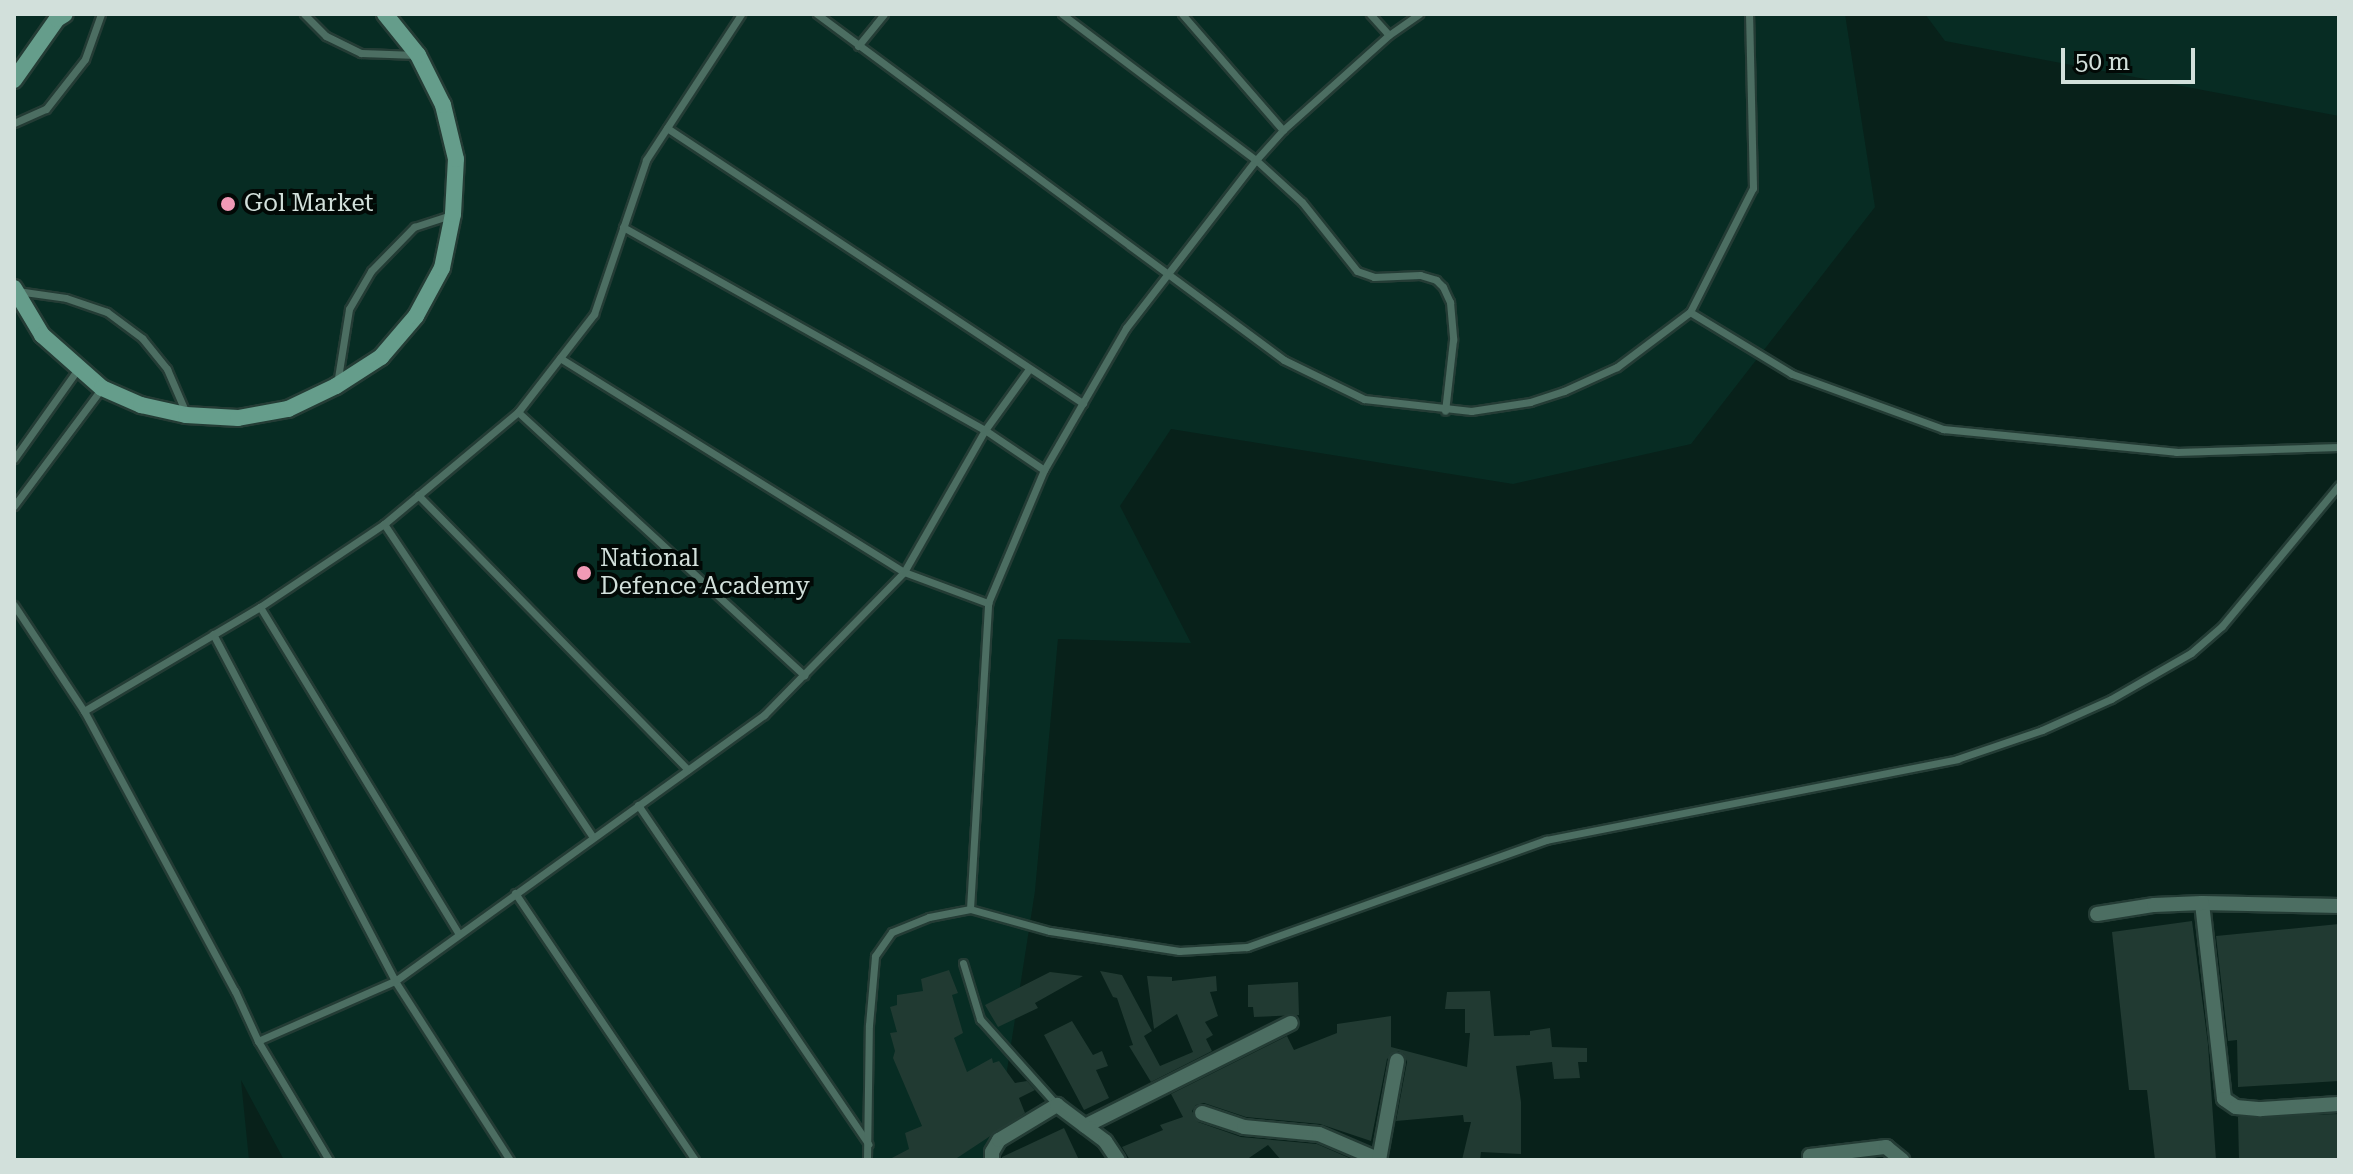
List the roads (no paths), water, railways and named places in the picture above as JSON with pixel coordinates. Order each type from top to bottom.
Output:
[{"type":"street","points":[[14,80],[57,19],[65,14]]},
{"type":"street","points":[[15,290],[42,335],[102,388],[141,405],[186,415],[238,418],[288,409],[336,386],[381,357],[416,316],[442,268],[453,214],[456,159],[443,105],[418,55],[385,14]]},
{"type":"street","points":[[2097,914],[2154,905],[2202,903],[2339,906]]},
{"type":"street","points":[[2202,903],[2224,1099],[2236,1107],[2261,1109],[2339,1104]]},
{"type":"street","points":[[1085,1126],[1291,1023]]},
{"type":"street","points":[[1202,1113],[1244,1127],[1319,1134],[1379,1160],[1397,1061]]},
{"type":"street","points":[[992,1160],[992,1152],[999,1140],[1057,1105],[1105,1141],[1118,1160]]},
{"type":"street","points":[[1810,1160],[1810,1156],[1886,1147],[1902,1160]]},
{"type":"lane","points":[[14,123],[46,109],[85,59],[101,14]]},
{"type":"lane","points":[[304,14],[326,36],[361,53],[418,55]]},
{"type":"lane","points":[[84,711],[260,607],[384,524],[518,412],[594,314],[646,160],[741,14]]},
{"type":"lane","points":[[817,14],[1284,360],[1364,399],[1445,411],[1471,411],[1530,402],[1564,391],[1617,367],[1690,312],[1753,188],[1749,14]]},
{"type":"lane","points":[[858,46],[884,14]]},
{"type":"lane","points":[[1062,14],[1256,160],[1302,202],[1357,271],[1374,277],[1420,275],[1436,280],[1443,287],[1450,302],[1453,340],[1445,411]]},
{"type":"lane","points":[[1182,14],[1283,130]]},
{"type":"lane","points":[[1370,14],[1389,35]]},
{"type":"lane","points":[[970,909],[988,603],[1044,470],[1126,328],[1256,160],[1283,130],[1389,35],[1416,15]]},
{"type":"lane","points":[[667,128],[1083,403]]},
{"type":"lane","points":[[336,386],[349,309],[371,271],[414,227],[453,214]]},
{"type":"lane","points":[[623,227],[985,430],[1044,470]]},
{"type":"lane","points":[[15,290],[66,298],[107,312],[142,338],[167,369],[186,415]]},
{"type":"lane","points":[[1690,312],[1792,374],[1943,429],[2176,452],[2339,447]]},
{"type":"lane","points":[[560,358],[904,572],[988,603]]},
{"type":"lane","points":[[14,459],[78,369]]},
{"type":"lane","points":[[258,1041],[395,981],[764,715],[904,572],[985,430],[1029,369]]},
{"type":"lane","points":[[14,506],[102,388]]},
{"type":"lane","points":[[518,412],[804,675]]},
{"type":"lane","points":[[867,1160],[869,1025],[875,956],[892,932],[929,917],[970,909],[1050,931],[1179,951],[1247,947],[1546,840],[1957,759],[2042,730],[2111,699],[2191,653],[2222,626],[2339,485]]},
{"type":"lane","points":[[418,495],[688,770]]},
{"type":"lane","points":[[384,524],[593,837]]},
{"type":"lane","points":[[14,605],[84,711],[235,991],[258,1041],[329,1160]]},
{"type":"lane","points":[[260,607],[459,934]]},
{"type":"lane","points":[[213,634],[395,981],[510,1160]]},
{"type":"lane","points":[[638,805],[868,1144]]},
{"type":"lane","points":[[515,893],[695,1160]]},
{"type":"lane","points":[[963,963],[980,1019],[1057,1105]]},
{"type":"place","name":"Gol Market","points":[[228,204]]},
{"type":"place","name":"National Defence Academy","points":[[584,573]]}]
